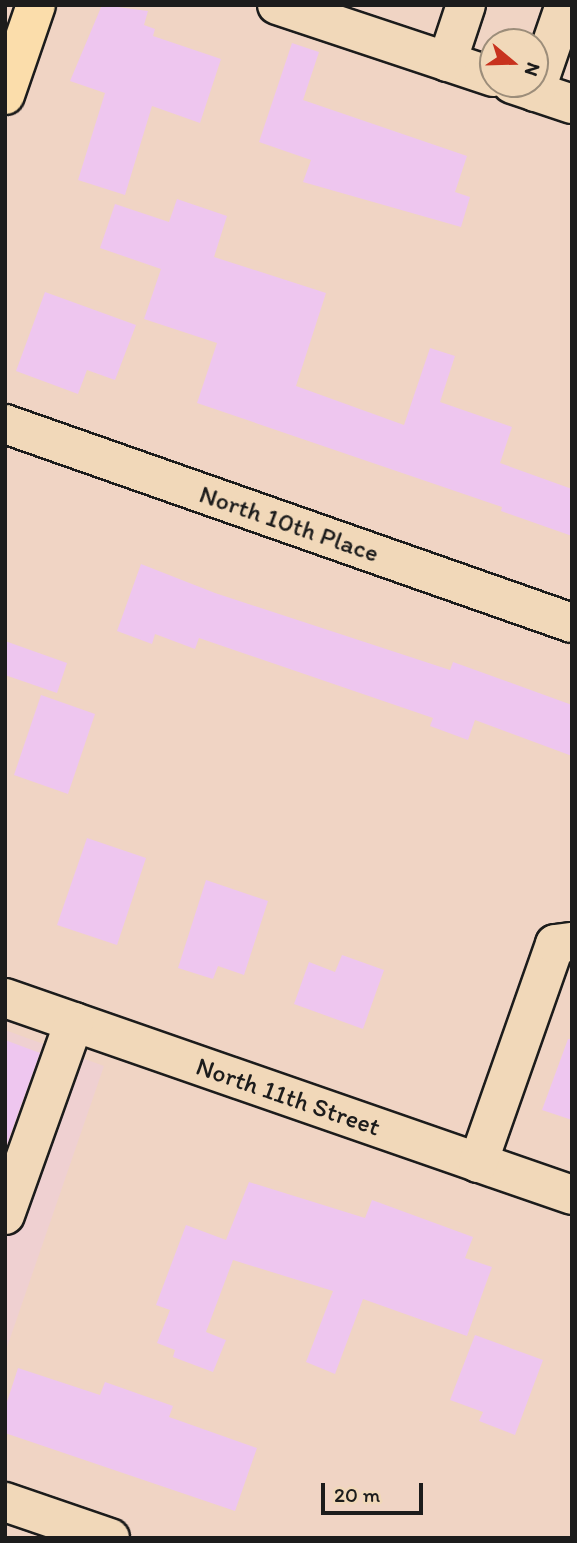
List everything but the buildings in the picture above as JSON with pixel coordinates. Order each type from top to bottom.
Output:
[{"type":"main road","points":[[7,84],[36,5]]},
{"type":"street","points":[[277,5],[371,20],[447,62],[479,73]]},
{"type":"street","points":[[447,62],[466,5]]},
{"type":"street","points":[[549,37],[565,5]]},
{"type":"street","points":[[549,96],[572,104]]},
{"type":"street","name":"North 10th Place","points":[[5,424],[572,623]]},
{"type":"street","points":[[478,1163],[555,944],[572,942]]},
{"type":"street","name":"North 11th Street","points":[[5,998],[572,1195]]},
{"type":"street","points":[[5,1215],[74,1022]]},
{"type":"street","points":[[5,1502],[110,1538]]},
{"type":"shaded area","points":[[5,1030],[104,1066],[5,1353]]}]
